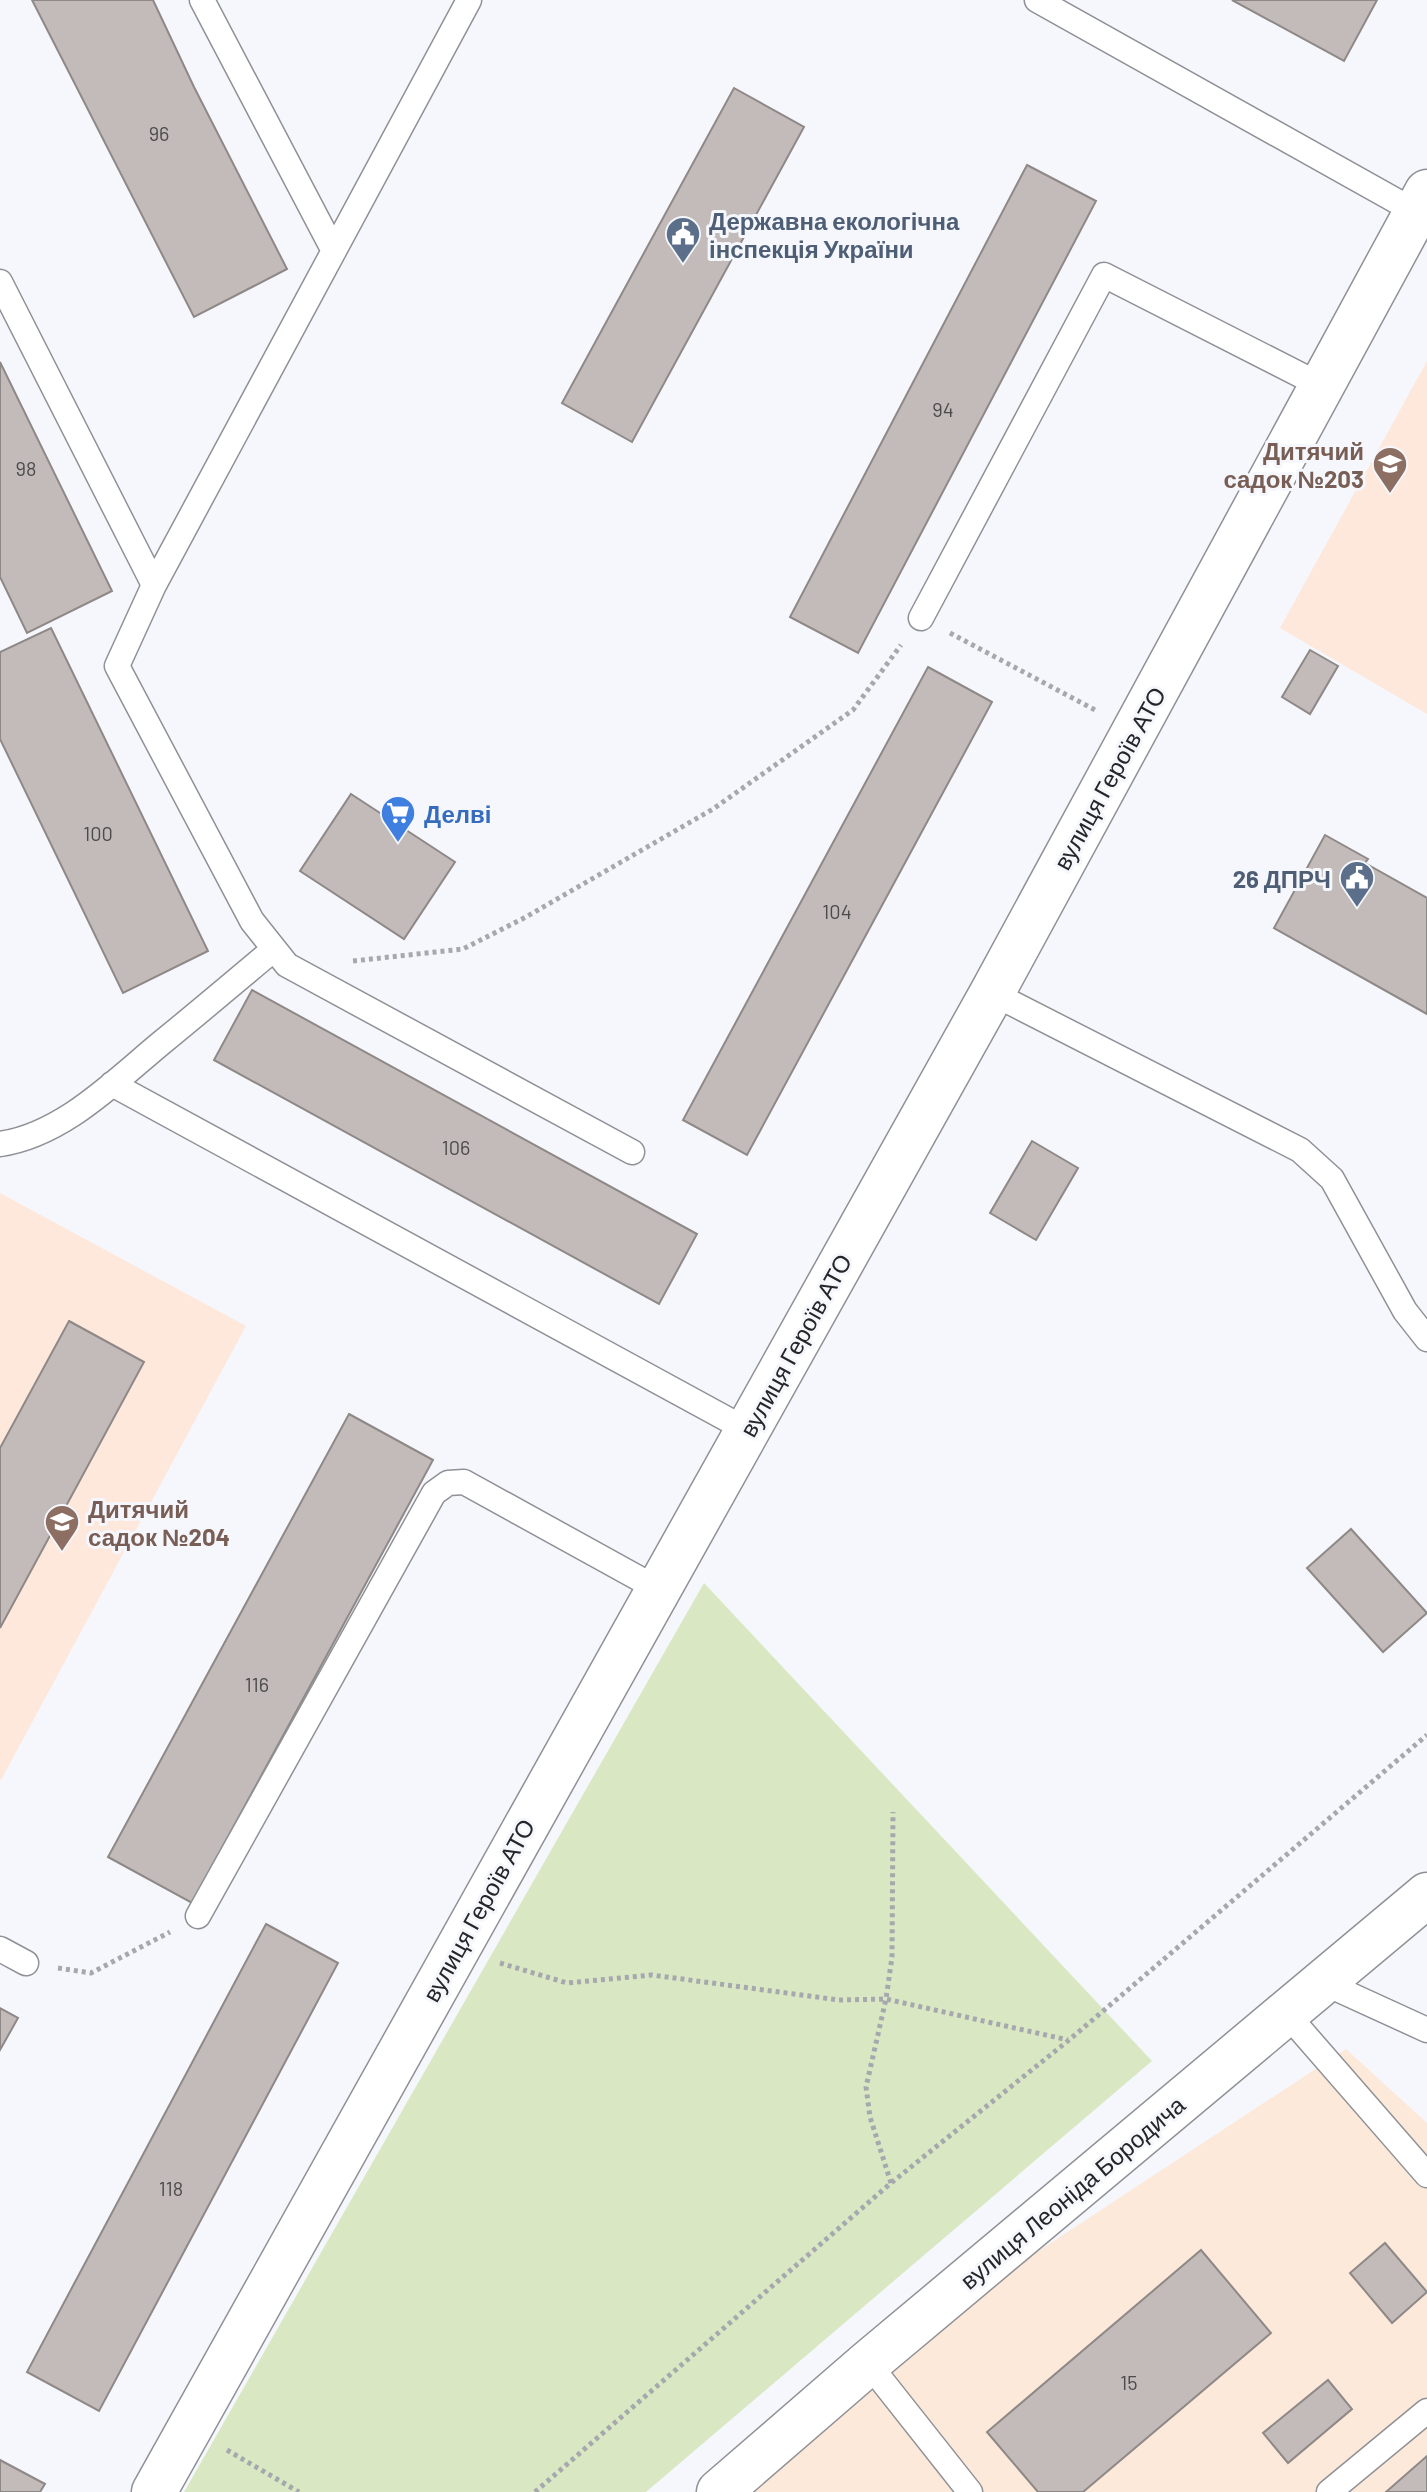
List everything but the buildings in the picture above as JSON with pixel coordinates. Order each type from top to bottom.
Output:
[{"type":"street","name":"вулиця Героїв АТО","points":[[154,2492],[992,993],[1422,202]]},
{"type":"street","name":"вулиця Леоніда Бородича","points":[[719,2492],[868,2363],[1427,1895]]},
{"type":"lane","points":[[202,0],[334,251]]},
{"type":"lane","points":[[469,0],[154,585],[117,666],[252,921],[287,965],[632,1152]]},
{"type":"lane","points":[[1037,0],[1422,202]]},
{"type":"lane","points":[[921,618],[1104,275],[1322,386]]},
{"type":"lane","points":[[0,282],[154,585]]},
{"type":"lane","points":[[0,1144],[23,1141],[64,1120],[274,949]]},
{"type":"lane","points":[[992,993],[1300,1150],[1332,1179],[1405,1311],[1427,1339]]},
{"type":"lane","points":[[112,1084],[747,1430]]},
{"type":"lane","points":[[198,1916],[434,1493],[448,1483],[464,1482],[658,1589]]},
{"type":"lane","points":[[0,1949],[26,1963]]},
{"type":"lane","points":[[1322,1982],[1427,2030]]},
{"type":"lane","points":[[1285,2012],[1427,2175]]},
{"type":"lane","points":[[868,2363],[970,2492]]},
{"type":"lane","points":[[1329,2492],[1427,2411]]},
{"type":"path","points":[[339,962],[463,949],[526,917],[713,809],[853,710],[921,618],[1135,730]]},
{"type":"path","points":[[535,2492],[891,2183],[1069,2040],[1427,1735]]},
{"type":"path","points":[[891,2183],[870,2117],[866,2087],[892,1957],[893,1812]]},
{"type":"path","points":[[26,1963],[91,1973],[198,1916]]},
{"type":"path","points":[[458,1947],[503,1965],[567,1983],[652,1975],[839,2000],[886,1999],[1069,2040]]},
{"type":"path","points":[[192,2424],[234,2456],[299,2492]]},
{"type":"shaded area","name":"Дитячий садок №203","points":[[1427,361],[1427,714],[1280,628]]},
{"type":"shaded area","name":"Дитячий садок №204","points":[[0,1193],[246,1326],[1,1780],[0,1780]]},
{"type":"shaded area","points":[[1346,2049],[1427,2123],[1427,2492],[719,2492],[868,2363]]},
{"type":"green space","points":[[704,1583],[1152,2061],[646,2492],[184,2492]]},
{"type":"place","name":"Державна екологічна інспекція України","points":[[683,265]]},
{"type":"place","name":"Дитячий садок №203","points":[[1390,495]]},
{"type":"place","name":"Делві","points":[[398,844]]},
{"type":"place","name":"26 ДПРЧ","points":[[1357,909]]},
{"type":"place","name":"Дитячий садок №204","points":[[62,1553]]}]
